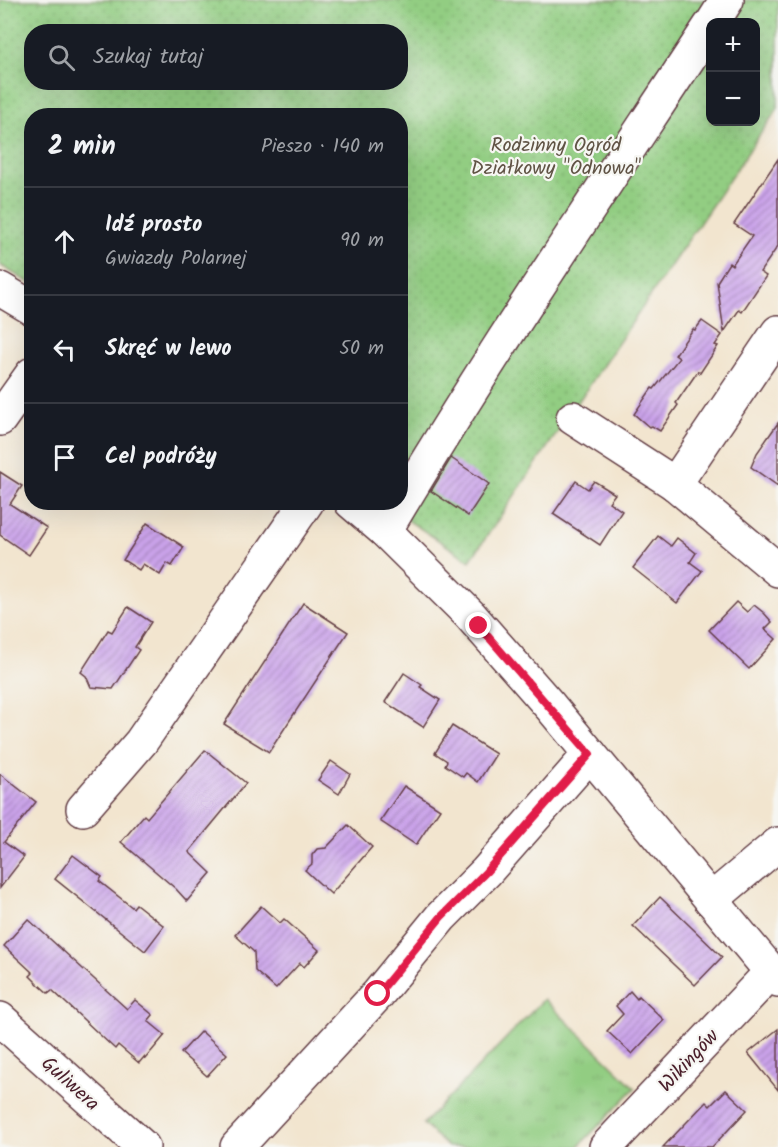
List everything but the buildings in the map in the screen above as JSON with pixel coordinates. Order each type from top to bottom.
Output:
[{"type":"street","points":[[716,18],[728,0]]},
{"type":"street","points":[[408,493],[534,295],[706,33]]},
{"type":"street","points":[[0,289],[24,303]]},
{"type":"street","points":[[675,484],[778,332]]},
{"type":"street","points":[[0,419],[24,385]]},
{"type":"street","points":[[573,418],[675,484],[778,570]]},
{"type":"street","points":[[83,809],[141,742],[301,510]]},
{"type":"street","points":[[360,510],[385,531],[470,615],[590,754],[775,976]]},
{"type":"street","points":[[385,531],[398,510]]},
{"type":"street","points":[[237,1147],[378,994],[441,917],[486,872],[590,754]]},
{"type":"street","points":[[711,900],[778,844]]},
{"type":"street","name":"Wikingów","points":[[606,1147],[775,976]]},
{"type":"street","name":"Guliwera","points":[[0,1019],[143,1147]]},
{"type":"green space","name":"Rodzinny Ogród Działkowy \"Odnowa\"","points":[[0,0],[778,0],[778,108],[470,561],[392,510],[408,510],[408,108],[24,108],[24,280],[0,265]]},
{"type":"green space","points":[[544,999],[635,1088],[578,1147],[448,1147],[423,1124]]},
{"type":"route","points":[[378,994],[441,917],[486,872],[590,754],[479,626]]}]
